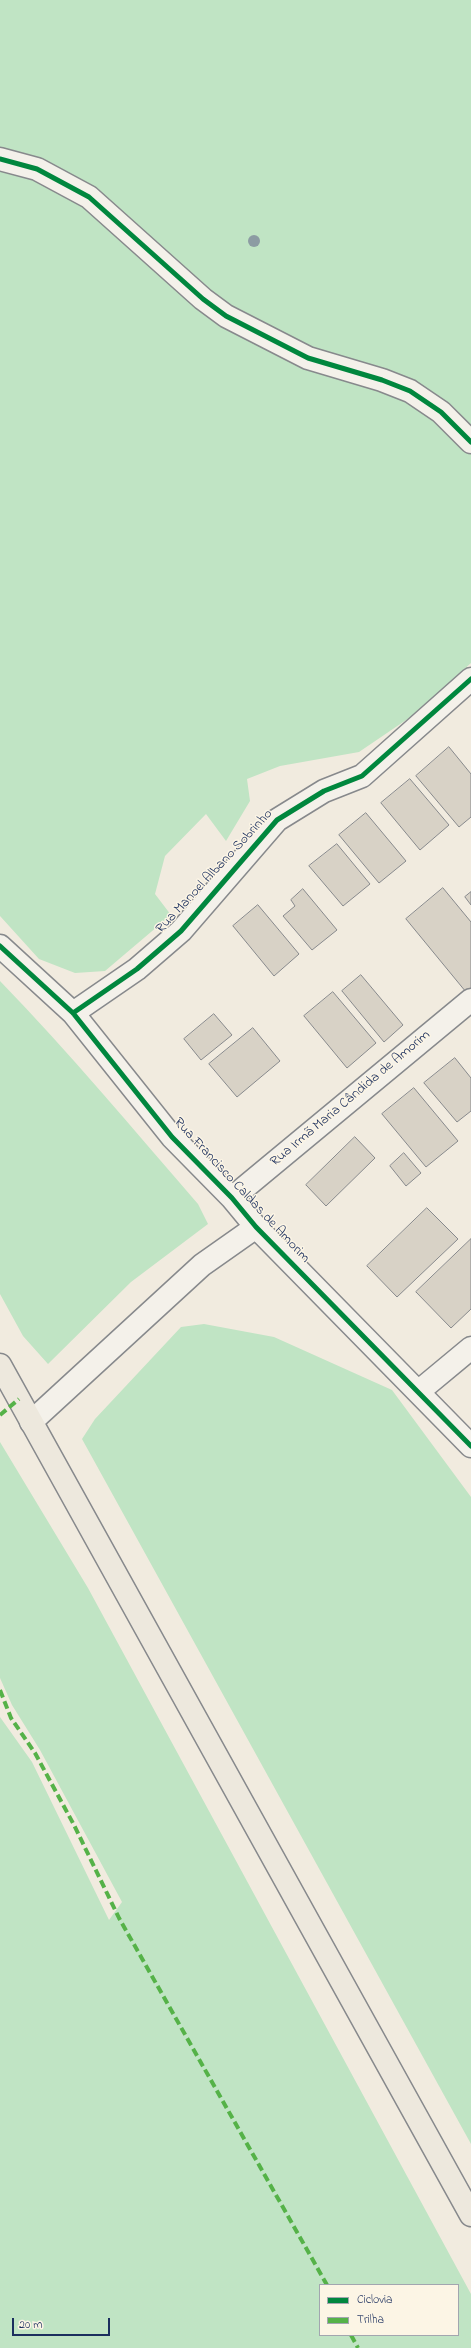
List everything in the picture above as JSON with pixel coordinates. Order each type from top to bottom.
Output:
[{"type":"highway","points":[[0,1365],[471,2216]]},
{"type":"street","points":[[0,159],[37,169],[89,197],[203,299],[226,316],[308,358],[410,390],[441,412],[471,442]]},
{"type":"street","name":"Rua Manoel Albano Sobrinho","points":[[73,1013],[137,969],[181,931],[277,820],[324,791],[362,776],[471,679]]},
{"type":"street","name":"Rua Francisco Caldas de Amorim","points":[[0,946],[73,1013],[172,1137],[232,1198],[256,1227],[471,1446]]},
{"type":"street","name":"Rua Irmã Maria Cândida de Amorim","points":[[232,1198],[471,1000]]},
{"type":"street","points":[[32,1422],[185,1279],[202,1265],[256,1227]]},
{"type":"street","points":[[418,1392],[471,1348]]},
{"type":"green space","points":[[0,0],[471,0],[471,663],[415,714],[359,752],[280,766],[247,779],[250,801],[226,841],[206,814],[165,856],[155,894],[171,915],[105,971],[75,973],[39,959],[0,916]]},
{"type":"green space","points":[[0,981],[76,1063],[198,1204],[208,1224],[131,1282],[48,1364],[23,1336],[0,1294]]},
{"type":"green space","points":[[204,1324],[274,1337],[392,1390],[471,1497],[471,2144],[82,1439],[95,1419],[181,1327]]},
{"type":"green space","points":[[0,1442],[88,1588],[471,2294],[471,2348],[0,2348],[0,1717],[32,1762],[109,1920],[122,1902],[40,1750],[12,1705],[0,1678]]},
{"type":"building","points":[[449,747],[471,774],[471,817],[459,827],[416,776]]},
{"type":"building","points":[[410,779],[449,825],[420,850],[381,803]]},
{"type":"building","points":[[366,813],[406,861],[379,883],[339,835]]},
{"type":"building","points":[[337,844],[370,884],[343,906],[309,866]]},
{"type":"building","points":[[443,888],[471,922],[471,988],[466,992],[406,919]]},
{"type":"building","points":[[303,889],[337,930],[312,950],[283,916],[295,906],[291,900]]},
{"type":"building","points":[[471,892],[471,905],[465,897]]},
{"type":"building","points":[[258,905],[299,954],[274,976],[233,926]]},
{"type":"building","points":[[361,975],[403,1025],[384,1042],[342,991]]},
{"type":"building","points":[[333,992],[376,1043],[347,1068],[304,1016]]},
{"type":"building","points":[[214,1014],[232,1035],[201,1060],[184,1039]]},
{"type":"building","points":[[253,1028],[280,1061],[237,1097],[209,1064]]},
{"type":"building","points":[[455,1058],[471,1078],[471,1111],[457,1122],[424,1083]]},
{"type":"building","points":[[414,1088],[458,1141],[426,1167],[382,1114]]},
{"type":"building","points":[[355,1137],[375,1158],[326,1206],[306,1185]]},
{"type":"building","points":[[404,1153],[421,1173],[406,1186],[390,1166]]},
{"type":"building","points":[[427,1208],[458,1239],[397,1297],[367,1266]]},
{"type":"building","points":[[471,1239],[471,1309],[451,1328],[416,1292]]},
{"type":"marked path","points":[[0,1415],[19,1399]]},
{"type":"marked path","points":[[0,1690],[11,1718],[35,1753],[74,1825],[119,1918],[326,2284]]},
{"type":"marked path","points":[[352,2336],[358,2348]]},
{"type":"cycle path","points":[[0,159],[37,169],[89,197],[203,299],[226,316],[308,358],[382,380],[410,391],[441,412],[471,442]]},
{"type":"cycle path","points":[[73,1013],[137,969],[181,931],[277,820],[324,791],[362,776],[471,679]]},
{"type":"cycle path","points":[[0,946],[73,1013],[172,1137],[232,1198],[256,1227],[471,1446]]}]
